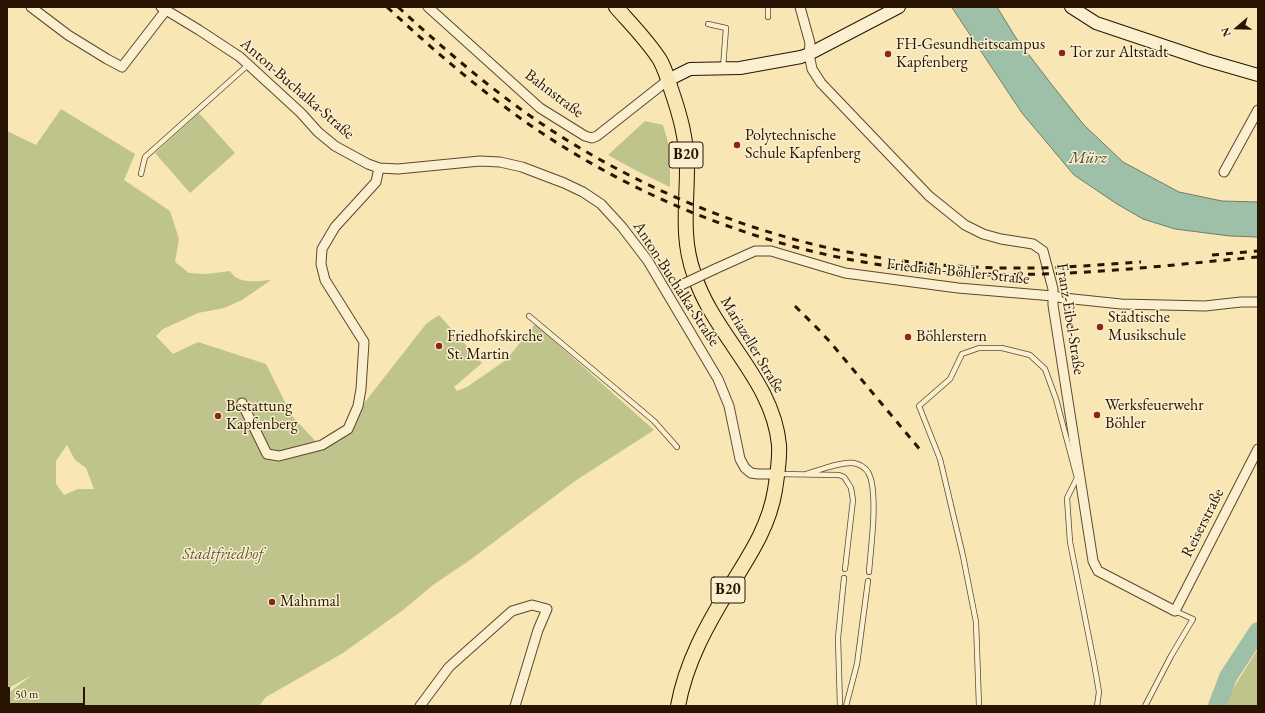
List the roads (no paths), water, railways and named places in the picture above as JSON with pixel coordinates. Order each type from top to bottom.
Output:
[{"type":"main road","name":"B20","points":[[616,7],[642,36],[660,61],[668,80]]},
{"type":"main road","name":"Mariazeller Straße","points":[[668,80],[682,122],[685,141],[687,166],[685,231],[688,252],[694,275],[704,298],[756,381],[770,408],[779,444],[777,474],[768,518],[757,544],[730,586],[694,652],[686,671],[678,706]]},
{"type":"street","points":[[31,7],[68,35],[122,67],[164,8]]},
{"type":"street","name":"Bahnstraße","points":[[428,7],[540,108],[585,136],[592,138],[597,136],[668,80]]},
{"type":"street","name":"Franz-Eibel-Straße","points":[[800,7],[810,43],[812,69],[821,83],[929,196],[965,225],[984,234],[1001,239],[1033,244],[1043,251],[1053,289],[1053,305],[1093,561],[1098,571],[1175,611]]},
{"type":"street","points":[[668,80],[690,69],[740,68],[797,58],[810,54],[899,7]]},
{"type":"street","points":[[1071,7],[1096,23],[1206,60],[1258,75]]},
{"type":"street","name":"Anton-Buchalka-Straße","points":[[164,8],[249,64],[301,113],[318,132],[335,146],[358,159],[379,168],[398,169],[480,161],[500,162],[522,167],[564,183],[584,192],[601,204],[635,243],[648,261],[718,379],[729,406],[740,459],[745,468],[752,472],[767,475],[777,474]]},
{"type":"street","points":[[1224,172],[1258,110]]},
{"type":"street","points":[[242,403],[267,454],[279,456],[322,445],[348,429],[358,406],[361,389],[364,342],[325,280],[321,264],[322,249],[335,227],[376,182],[379,168]]},
{"type":"street","name":"Friedrich-Böhler-Straße","points":[[666,293],[714,269],[755,251],[771,251],[846,273],[958,288],[1053,296],[1121,304],[1204,306],[1241,302],[1258,302]]},
{"type":"street","name":"Reiserstraße","points":[[1175,611],[1258,449]]},
{"type":"street","points":[[420,706],[449,667],[512,611],[532,605],[547,609],[538,630],[515,706]]},
{"type":"lane","points":[[768,7],[768,17]]},
{"type":"lane","points":[[708,24],[726,28],[723,69]]},
{"type":"lane","points":[[140,174],[145,157],[249,64]]},
{"type":"lane","points":[[529,316],[654,421],[677,447]]},
{"type":"lane","points":[[979,706],[976,622],[963,556],[940,459],[919,406],[950,379],[962,354],[980,348],[1002,348],[1030,355],[1045,369],[1056,399],[1077,478],[1068,498],[1070,542],[1099,692],[1097,706]]},
{"type":"lane","points":[[806,474],[831,466],[847,463],[856,463],[865,469],[869,474],[871,480],[873,514],[869,572]]},
{"type":"lane","points":[[777,474],[839,475],[844,478],[851,488],[853,500],[845,569]]},
{"type":"lane","points":[[840,706],[838,638],[844,578]]},
{"type":"lane","points":[[846,706],[857,664],[868,581]]},
{"type":"lane","points":[[1145,706],[1171,656],[1193,619],[1175,611]]},
{"type":"water","name":"Mürz","points":[[952,7],[997,7],[1016,38],[1084,125],[1123,162],[1179,192],[1222,201],[1258,202],[1258,237],[1230,236],[1175,229],[1143,219],[1117,204],[1074,175],[1022,113]]},
{"type":"waterway","points":[[1217,706],[1228,677],[1258,631]]},
{"type":"railway","points":[[387,7],[456,69],[480,88],[530,125],[582,158],[628,183],[676,206],[725,225],[776,242],[827,255],[879,265],[931,271],[984,274],[1052,274],[1087,272],[1258,257]]},
{"type":"railway","points":[[398,7],[472,72],[551,130],[613,167],[645,183],[746,225],[781,236],[842,251],[896,260],[950,266],[1030,268],[1072,267],[1141,262]]},
{"type":"railway","points":[[1212,255],[1258,251]]},
{"type":"railway","points":[[795,306],[831,343],[922,452]]},
{"type":"place","name":"Tor zur Altstadt","points":[[1062,53]]},
{"type":"place","name":"FH-Gesundheitscampus Kapfenberg","points":[[888,54]]},
{"type":"place","name":"Polytechnische Schule Kapfenberg","points":[[737,145]]},
{"type":"place","name":"Städtische Musikschule","points":[[1100,327]]},
{"type":"place","name":"Böhlerstern","points":[[908,337]]},
{"type":"place","name":"Friedhofskirche St. Martin","points":[[439,346]]},
{"type":"place","name":"Werksfeuerwehr Böhler","points":[[1097,415]]},
{"type":"place","name":"Bestattung Kapfenberg","points":[[218,416]]},
{"type":"place","name":"Mahnmal","points":[[272,602]]},
{"type":"park label","name":"Stadtfriedhof","points":[[223,555]]}]
